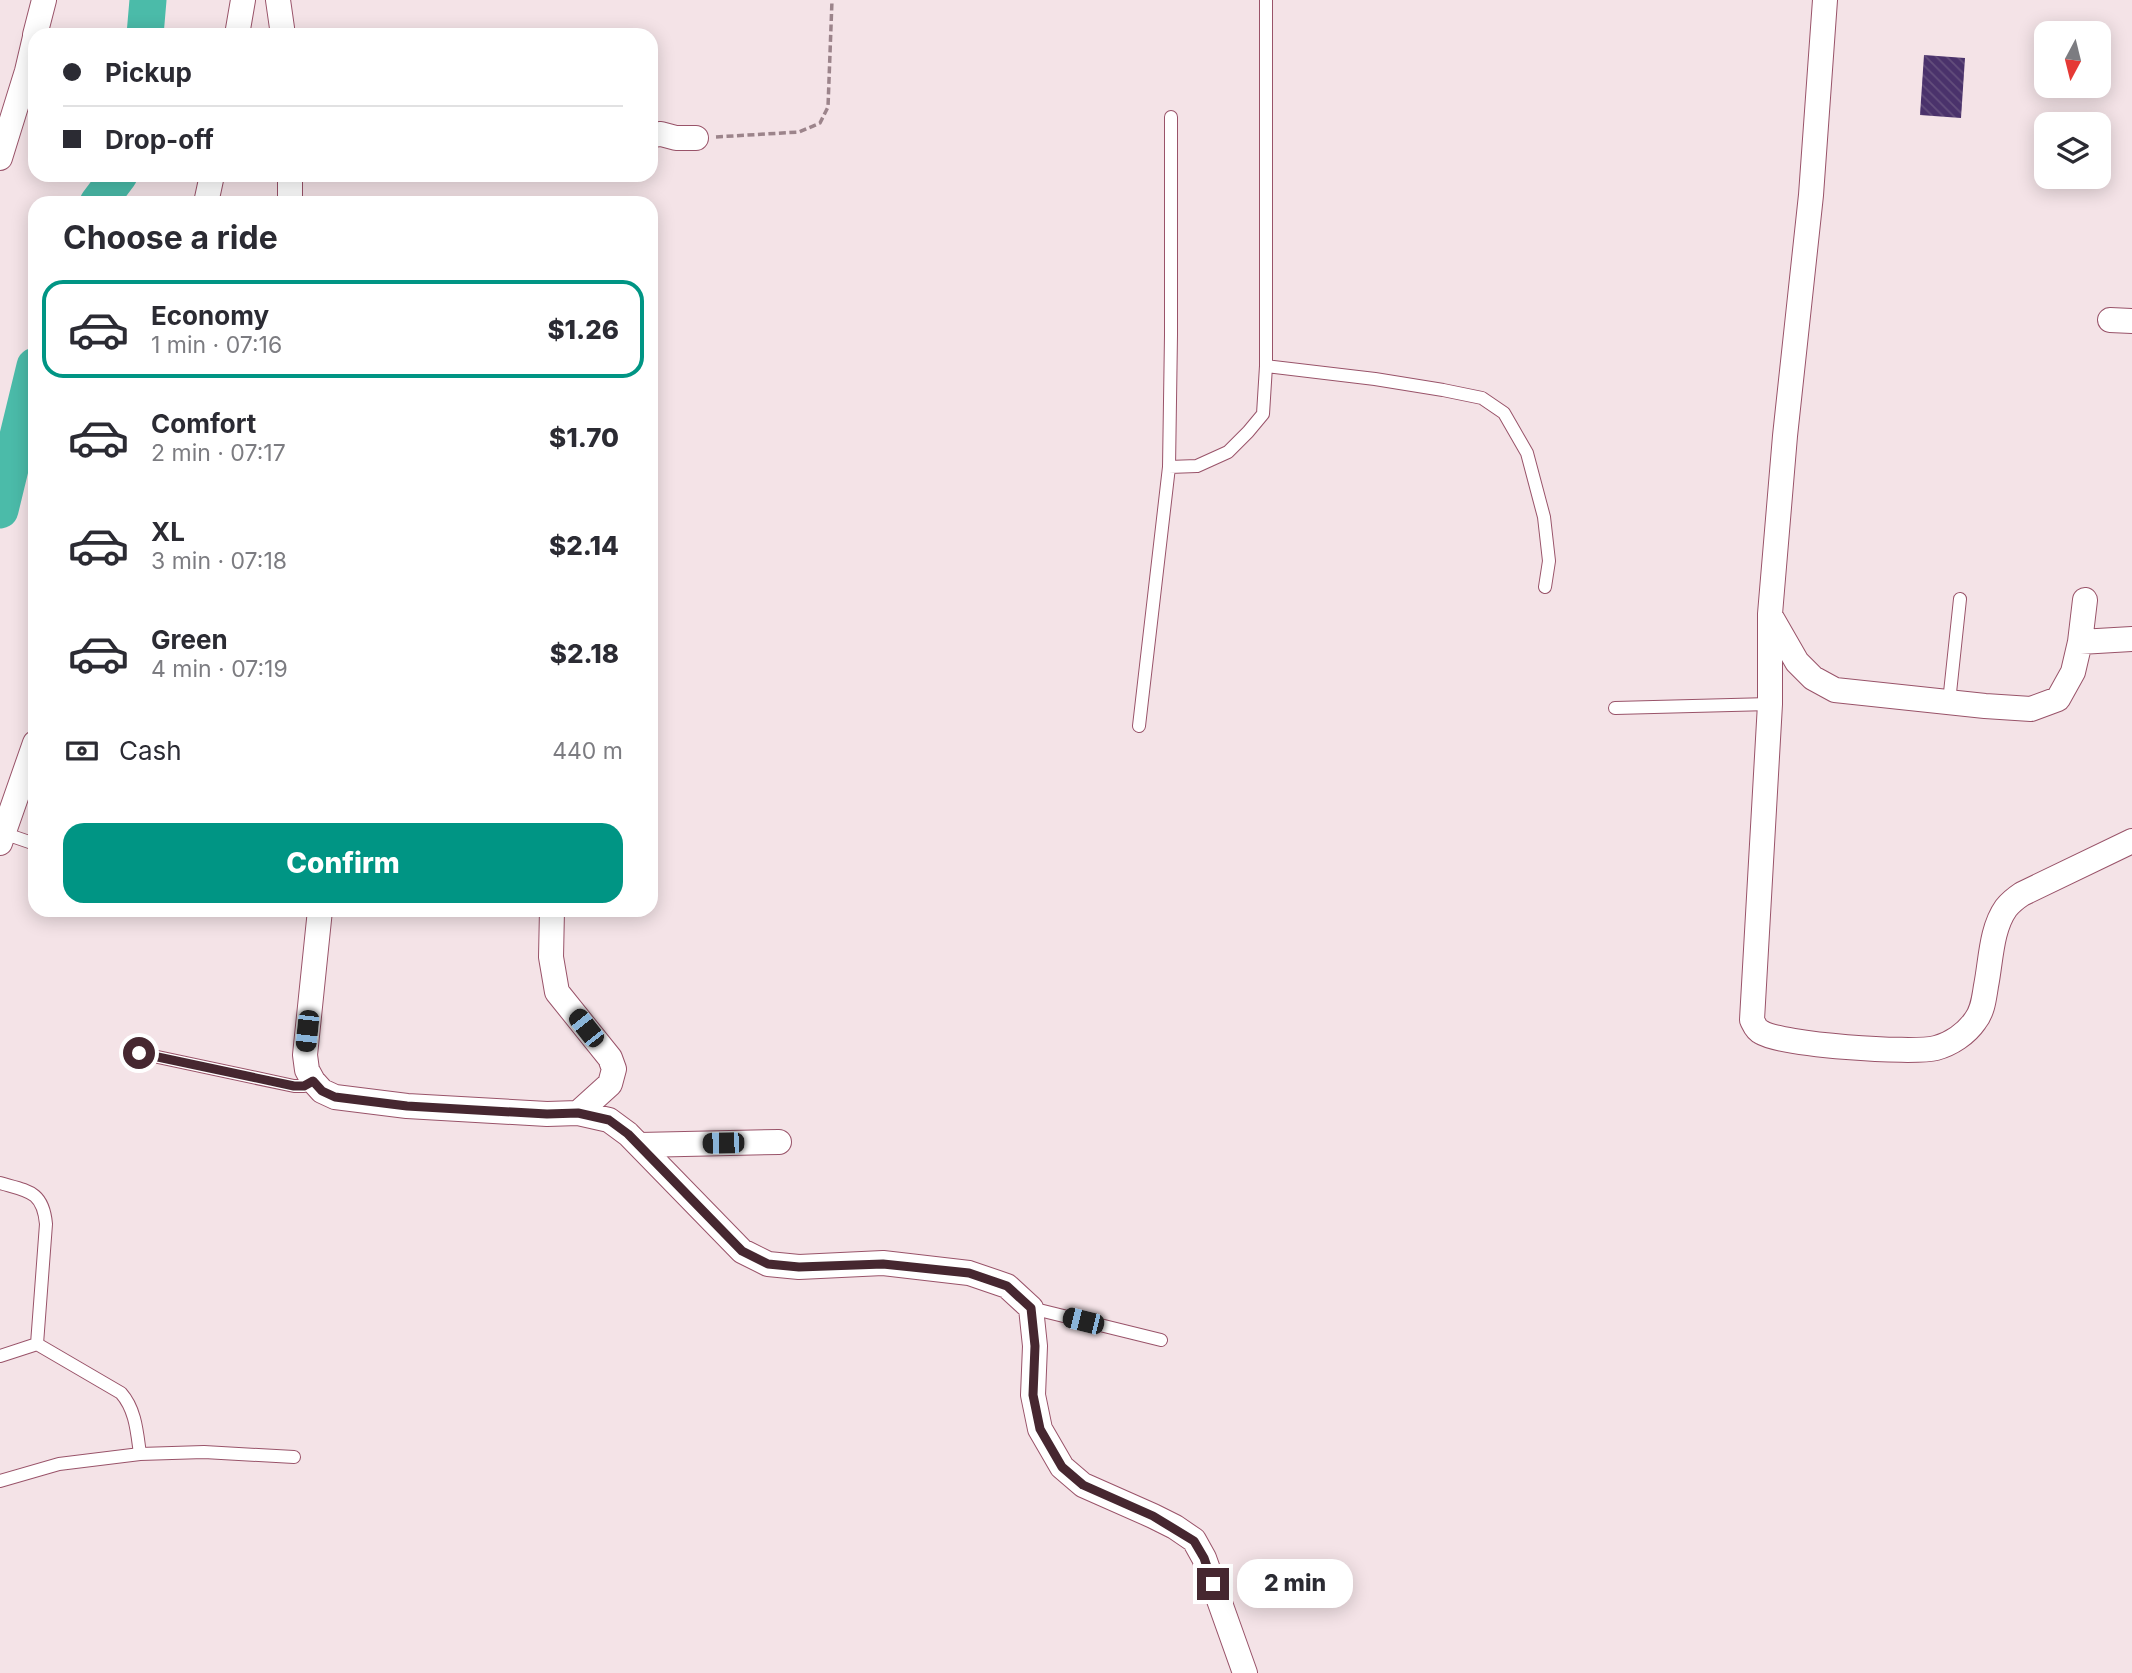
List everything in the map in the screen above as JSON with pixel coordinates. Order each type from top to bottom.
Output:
[{"type":"street","points":[[37,28],[44,0]]},
{"type":"street","points":[[238,28],[243,0]]},
{"type":"street","points":[[278,0],[282,28]]},
{"type":"street","points":[[1825,0],[1811,195],[1785,436],[1770,614],[1770,704],[1752,1020],[1758,1031],[1795,1043],[1914,1051],[1936,1048],[1954,1040],[1977,1020],[1983,1004],[1998,923],[2007,907],[2022,894],[2132,841]]},
{"type":"street","points":[[0,158],[28,67]]},
{"type":"street","points":[[658,134],[696,138]]},
{"type":"street","points":[[1770,614],[1797,662],[1813,678],[1835,690],[2031,709],[2058,699],[2073,672],[2085,600]]},
{"type":"street","points":[[2080,642],[2132,639]]},
{"type":"street","points":[[2,838],[28,763]]},
{"type":"street","points":[[319,917],[304,1055],[307,1070],[322,1091],[335,1097],[395,1105],[578,1113],[609,1120],[628,1134],[742,1251],[768,1264],[799,1267],[883,1264],[969,1273],[1007,1286],[1031,1308],[1035,1346],[1033,1395],[1040,1429],[1051,1450],[1062,1467],[1083,1485],[1153,1516],[1194,1541],[1204,1558],[1245,1673]]},
{"type":"street","points":[[552,917],[551,957],[557,992],[610,1058],[614,1069],[610,1084],[578,1113]]},
{"type":"street","points":[[639,1145],[779,1142]]},
{"type":"lane","points":[[1168,467],[1198,466],[1228,452],[1262,414],[1266,366],[1266,0]]},
{"type":"lane","points":[[1139,726],[1168,467],[1171,117]]},
{"type":"lane","points":[[1266,366],[1444,390],[1482,398],[1504,414],[1527,453],[1544,517],[1549,561],[1545,587]]},
{"type":"lane","points":[[1949,702],[1960,599]]},
{"type":"lane","points":[[1615,708],[1770,704]]},
{"type":"lane","points":[[2,838],[28,843]]},
{"type":"lane","points":[[139,1053],[294,1086],[304,1086],[313,1081]]},
{"type":"lane","points":[[0,1183],[36,1195],[45,1209],[37,1344]]},
{"type":"lane","points":[[1031,1308],[1161,1340]]},
{"type":"lane","points":[[0,1356],[37,1344],[121,1393],[129,1402],[140,1454]]},
{"type":"lane","points":[[0,1482],[59,1464],[140,1454],[204,1452],[294,1457]]},
{"type":"path","points":[[696,138],[799,132],[820,123],[828,107],[832,0]]},
{"type":"building","points":[[1924,55],[1965,58],[1961,118],[1920,115]]},
{"type":"waterway","points":[[146,28],[148,0]]},
{"type":"waterway","points":[[103,196],[114,182]]},
{"type":"waterway","points":[[0,510],[28,395]]},
{"type":"route","points":[[139,1053],[294,1086],[304,1086],[313,1081],[322,1091],[335,1097],[407,1106],[547,1114],[578,1113],[609,1120],[628,1134],[742,1251],[768,1264],[799,1267],[883,1264],[969,1273],[1007,1286],[1031,1308],[1035,1346],[1033,1395],[1040,1429],[1062,1467],[1083,1485],[1175,1527],[1194,1541],[1204,1558],[1213,1584]]}]
